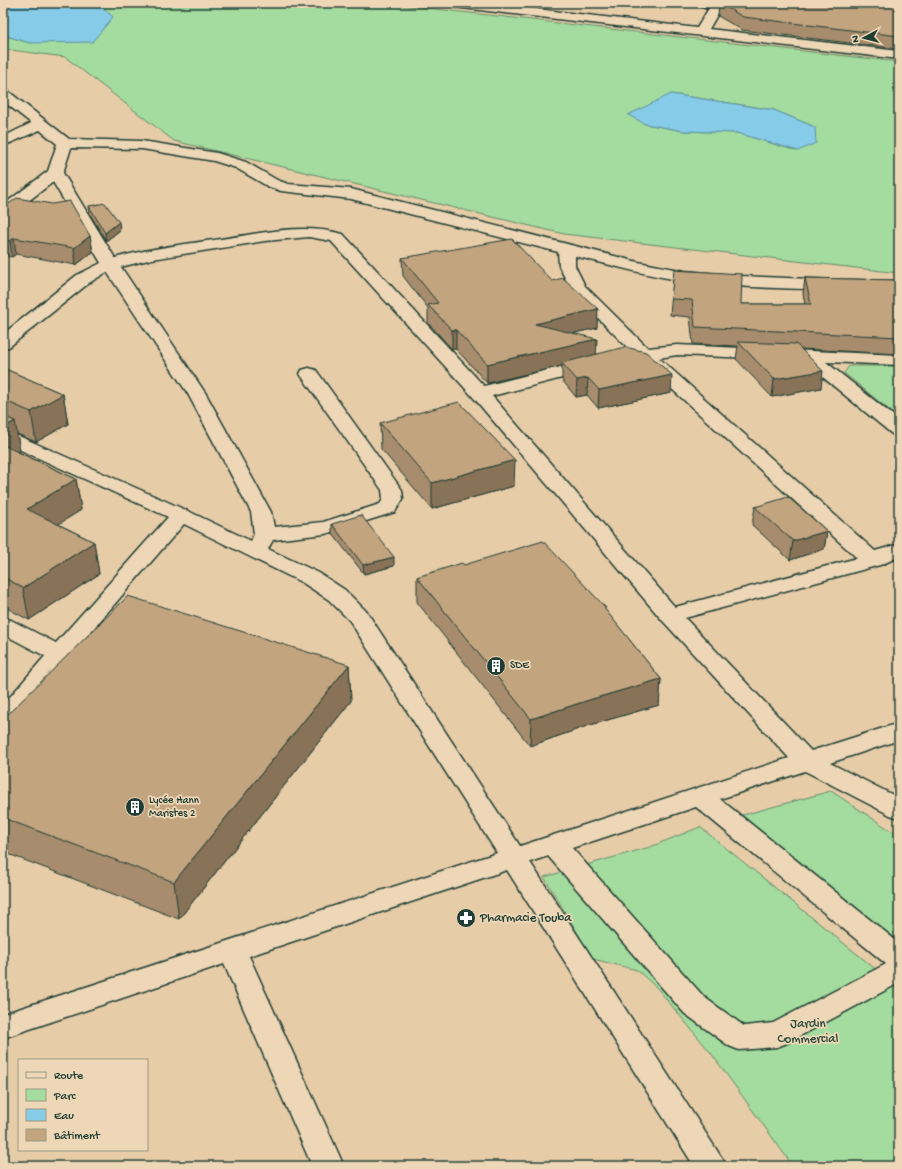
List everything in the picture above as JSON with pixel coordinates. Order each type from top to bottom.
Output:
[{"type":"street","points":[[454,3],[899,55]]},
{"type":"street","points":[[701,32],[718,3]]},
{"type":"street","points":[[3,94],[65,142],[142,145],[217,157],[241,164],[272,183],[286,188],[351,194],[638,266],[685,276],[742,281],[852,286]]},
{"type":"street","points":[[3,142],[42,124]]},
{"type":"street","points":[[3,213],[55,173],[65,142]]},
{"type":"street","points":[[55,173],[111,265],[197,394],[261,512],[261,543]]},
{"type":"street","points":[[3,343],[83,279],[96,271],[111,265],[151,254],[283,235],[324,233],[337,237],[480,393],[670,615],[806,761],[899,809]]},
{"type":"street","points":[[566,248],[567,266],[578,288],[643,353],[872,560]]},
{"type":"street","points":[[480,393],[643,353],[678,350],[807,354],[899,360]]},
{"type":"street","points":[[807,354],[899,430]]},
{"type":"street","points":[[261,543],[325,528],[388,508],[393,499],[392,490],[309,374]]},
{"type":"street","points":[[3,435],[182,515],[261,543],[337,595],[359,616],[711,1166]]},
{"type":"street","points":[[3,721],[58,654],[182,515]]},
{"type":"street","points":[[670,615],[872,560],[899,550]]},
{"type":"street","points":[[3,625],[58,654]]},
{"type":"street","points":[[3,1026],[899,731]]},
{"type":"street","points":[[699,796],[899,959]]},
{"type":"street","points":[[553,844],[694,1005],[739,1038],[778,1035],[899,970]]},
{"type":"street","points":[[232,950],[328,1166]]},
{"type":"green space","points":[[98,3],[383,3],[899,62],[899,273],[564,234],[174,141],[65,57],[3,49],[3,35],[30,43],[113,17]],"holes":[[[671,94],[774,110],[815,127],[797,151],[737,133],[684,131],[645,124]]]},
{"type":"green space","points":[[849,366],[893,366],[899,368],[899,418],[844,373]]},
{"type":"green space","points":[[831,791],[899,836],[899,950],[732,818]]},
{"type":"green space","name":"Jardin Commercial","points":[[700,827],[899,988],[899,1166],[793,1166],[711,1053],[657,988],[637,970],[593,959],[544,877],[650,847]]},
{"type":"water","points":[[3,3],[98,3],[113,17],[92,42],[30,43],[3,35]]},
{"type":"water","points":[[671,94],[774,110],[815,127],[816,143],[798,151],[737,133],[684,131],[645,124],[628,115]]},
{"type":"building","points":[[719,3],[899,3],[899,36],[743,17]]},
{"type":"building","points":[[17,198],[52,204],[70,201],[90,236],[74,248],[14,238],[10,241],[3,239],[3,208]]},
{"type":"building","points":[[105,203],[119,222],[105,233],[89,206]]},
{"type":"building","points":[[512,239],[552,281],[563,278],[598,309],[535,324],[597,339],[487,364],[456,330],[452,330],[428,305],[438,303],[402,258]]},
{"type":"building","points":[[674,270],[742,274],[741,304],[811,304],[805,278],[899,280],[899,337],[695,327],[692,300],[671,299]]},
{"type":"building","points":[[738,342],[796,344],[823,371],[774,379]]},
{"type":"building","points":[[625,347],[646,352],[672,375],[599,390],[588,378],[577,380],[562,363]]},
{"type":"building","points":[[3,368],[63,394],[31,412],[3,400]]},
{"type":"building","points":[[459,402],[515,460],[432,483],[380,423]]},
{"type":"building","points":[[3,416],[15,421],[3,428]]},
{"type":"building","points":[[3,445],[76,479],[27,509],[94,542],[23,588],[3,577]]},
{"type":"building","points":[[788,497],[827,531],[793,541],[755,507]]},
{"type":"building","points":[[361,515],[394,557],[363,565],[332,524]]},
{"type":"building","points":[[543,541],[606,608],[604,608],[661,679],[531,719],[417,577],[462,563],[464,565]]},
{"type":"building","name":"Lycée Hann Maristes 2","points":[[128,596],[349,665],[174,882],[3,818],[3,719]]},
{"type":"place","name":"SDE","points":[[496,666]]},
{"type":"place","name":"Lycée Hann Maristes 2","points":[[135,807]]},
{"type":"place","name":"Pharmacie Touba","points":[[466,918]]}]
